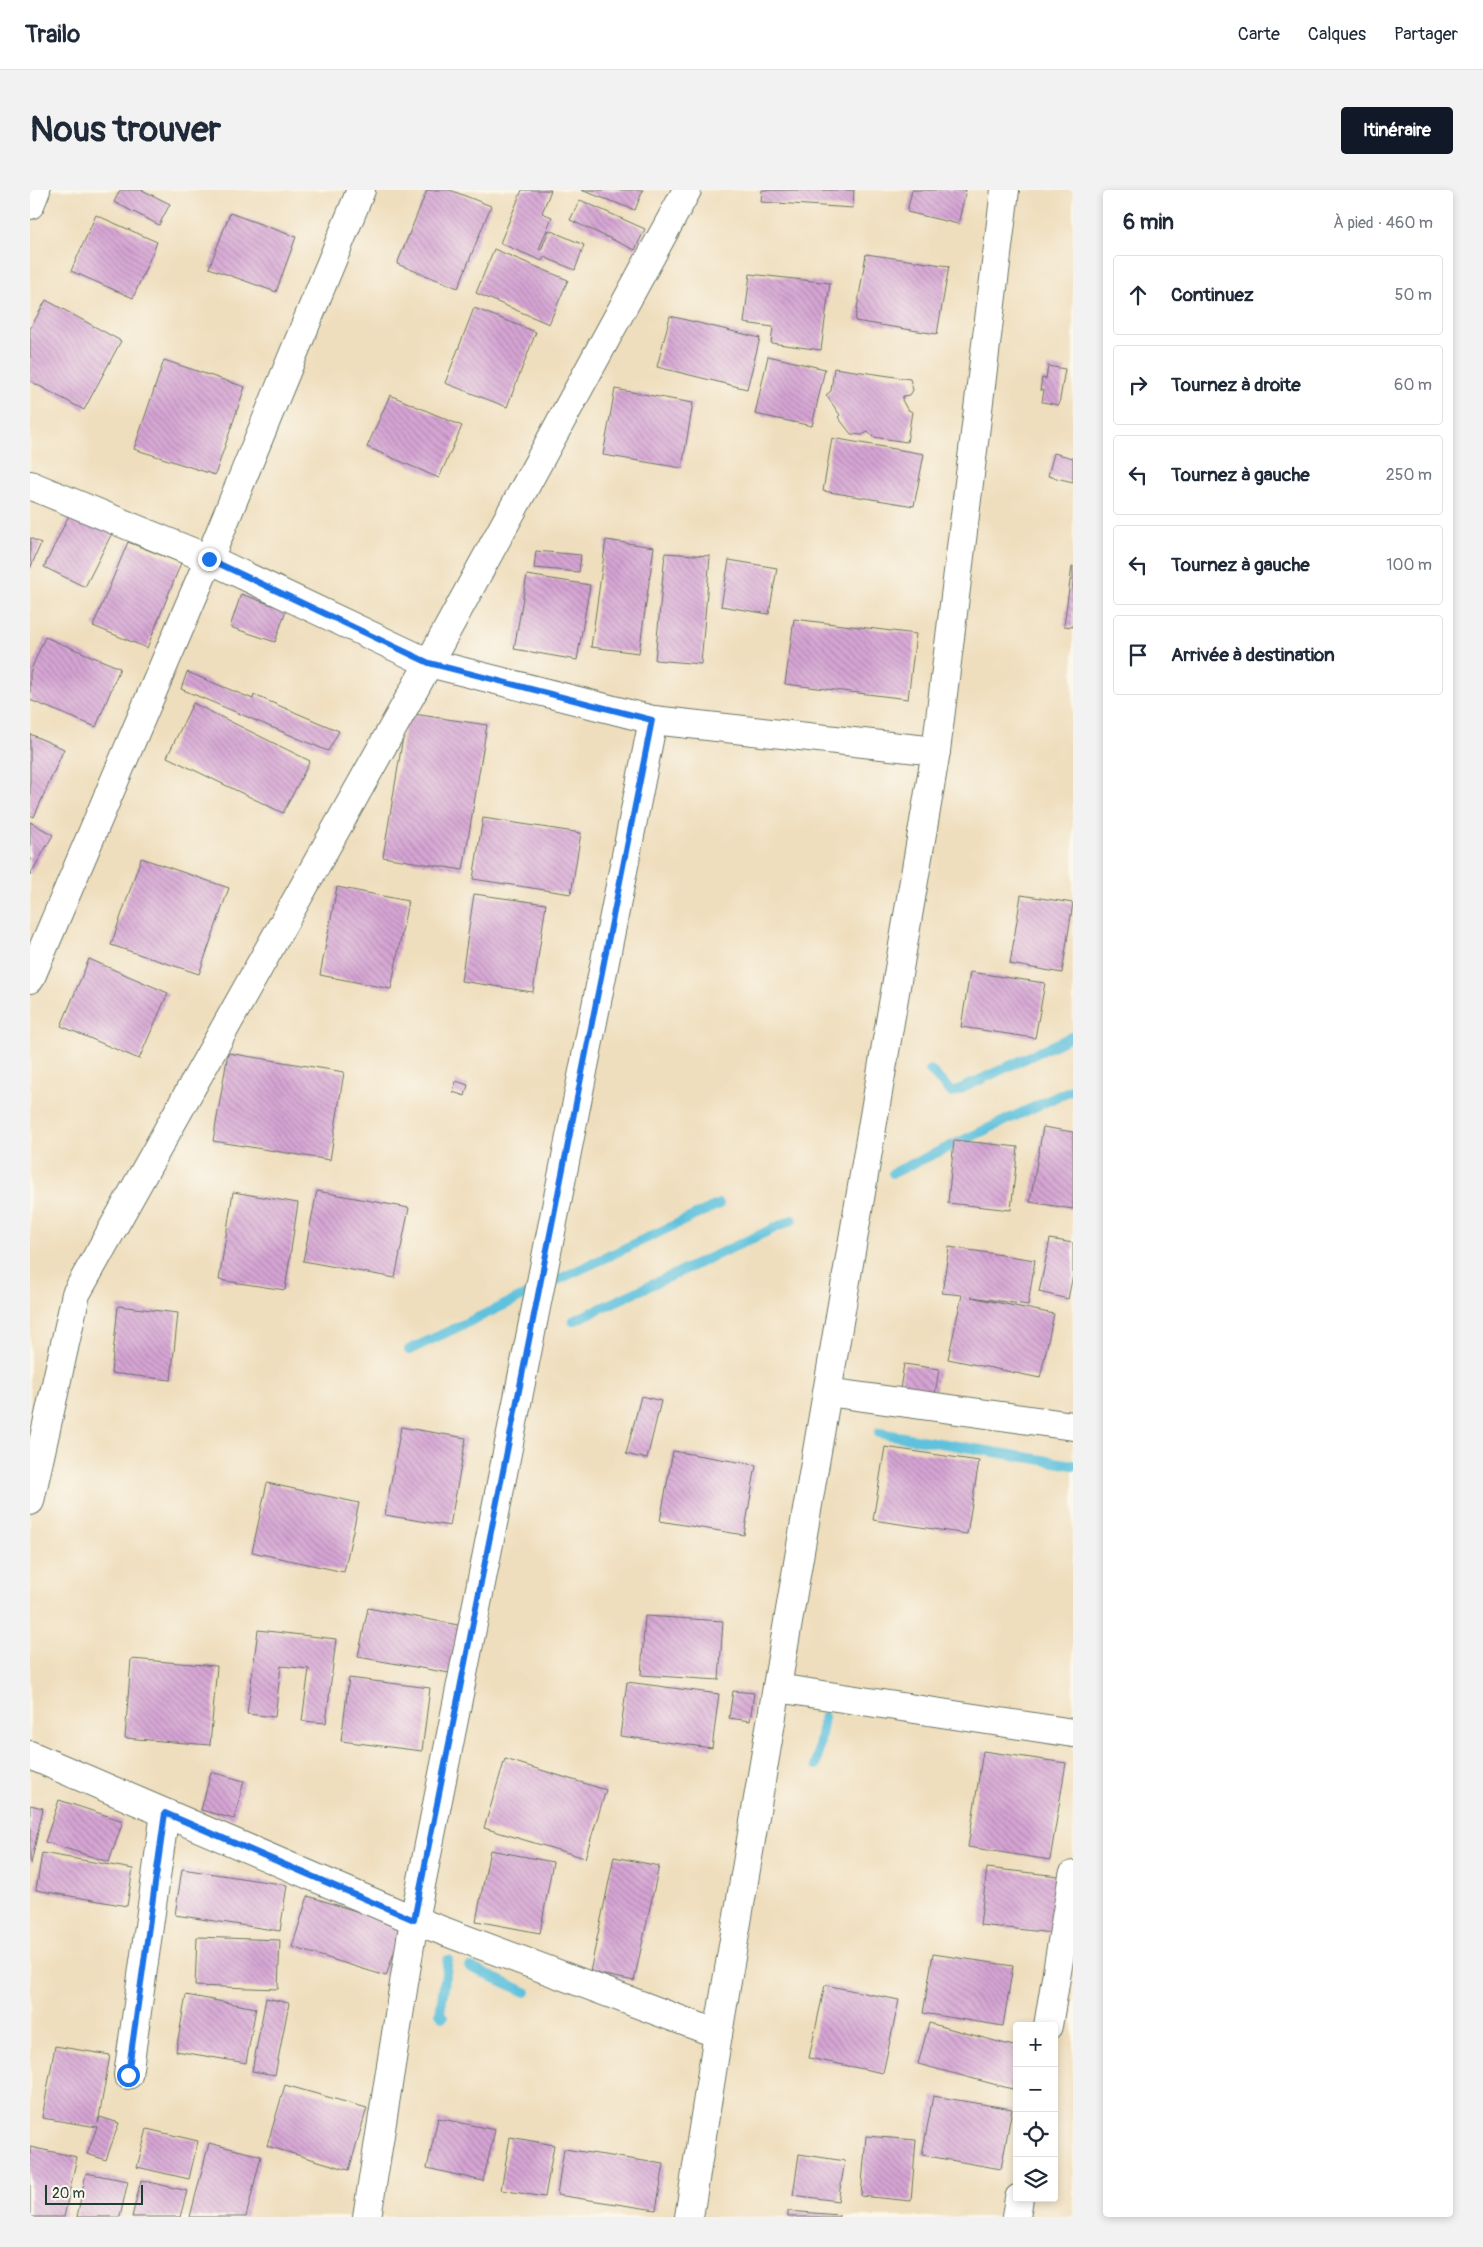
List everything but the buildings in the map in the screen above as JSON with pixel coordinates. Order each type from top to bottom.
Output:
[{"type":"street","points":[[30,205],[36,190]]},
{"type":"street","points":[[30,979],[209,559],[361,190]]},
{"type":"street","points":[[30,1501],[76,1294],[429,663],[687,190]]},
{"type":"street","points":[[689,2217],[718,2034],[936,751],[1005,190]]},
{"type":"street","points":[[30,485],[209,559],[429,663],[652,720],[936,751]]},
{"type":"street","points":[[367,2217],[414,1920],[652,720]]},
{"type":"street","points":[[827,1392],[1073,1426]]},
{"type":"street","points":[[777,1688],[1073,1733]]},
{"type":"street","points":[[30,1755],[414,1920],[718,2034]]},
{"type":"street","points":[[128,2075],[165,1813]]},
{"type":"street","points":[[1049,2022],[1073,1875]]},
{"type":"street","points":[[1016,2217],[1018,2202]]},
{"type":"waterway","points":[[930,1070],[952,1093],[1073,1036]]},
{"type":"waterway","points":[[893,1173],[1073,1089]]},
{"type":"waterway","points":[[409,1350],[719,1204]]},
{"type":"waterway","points":[[573,1321],[792,1220]]},
{"type":"waterway","points":[[879,1433],[1073,1465]]},
{"type":"waterway","points":[[816,1765],[824,1717]]},
{"type":"waterway","points":[[443,2017],[440,2013],[448,1960]]},
{"type":"waterway","points":[[470,1967],[526,1992]]},
{"type":"route","points":[[128,2075],[165,1813],[414,1920],[652,720],[429,663],[209,559]]}]
